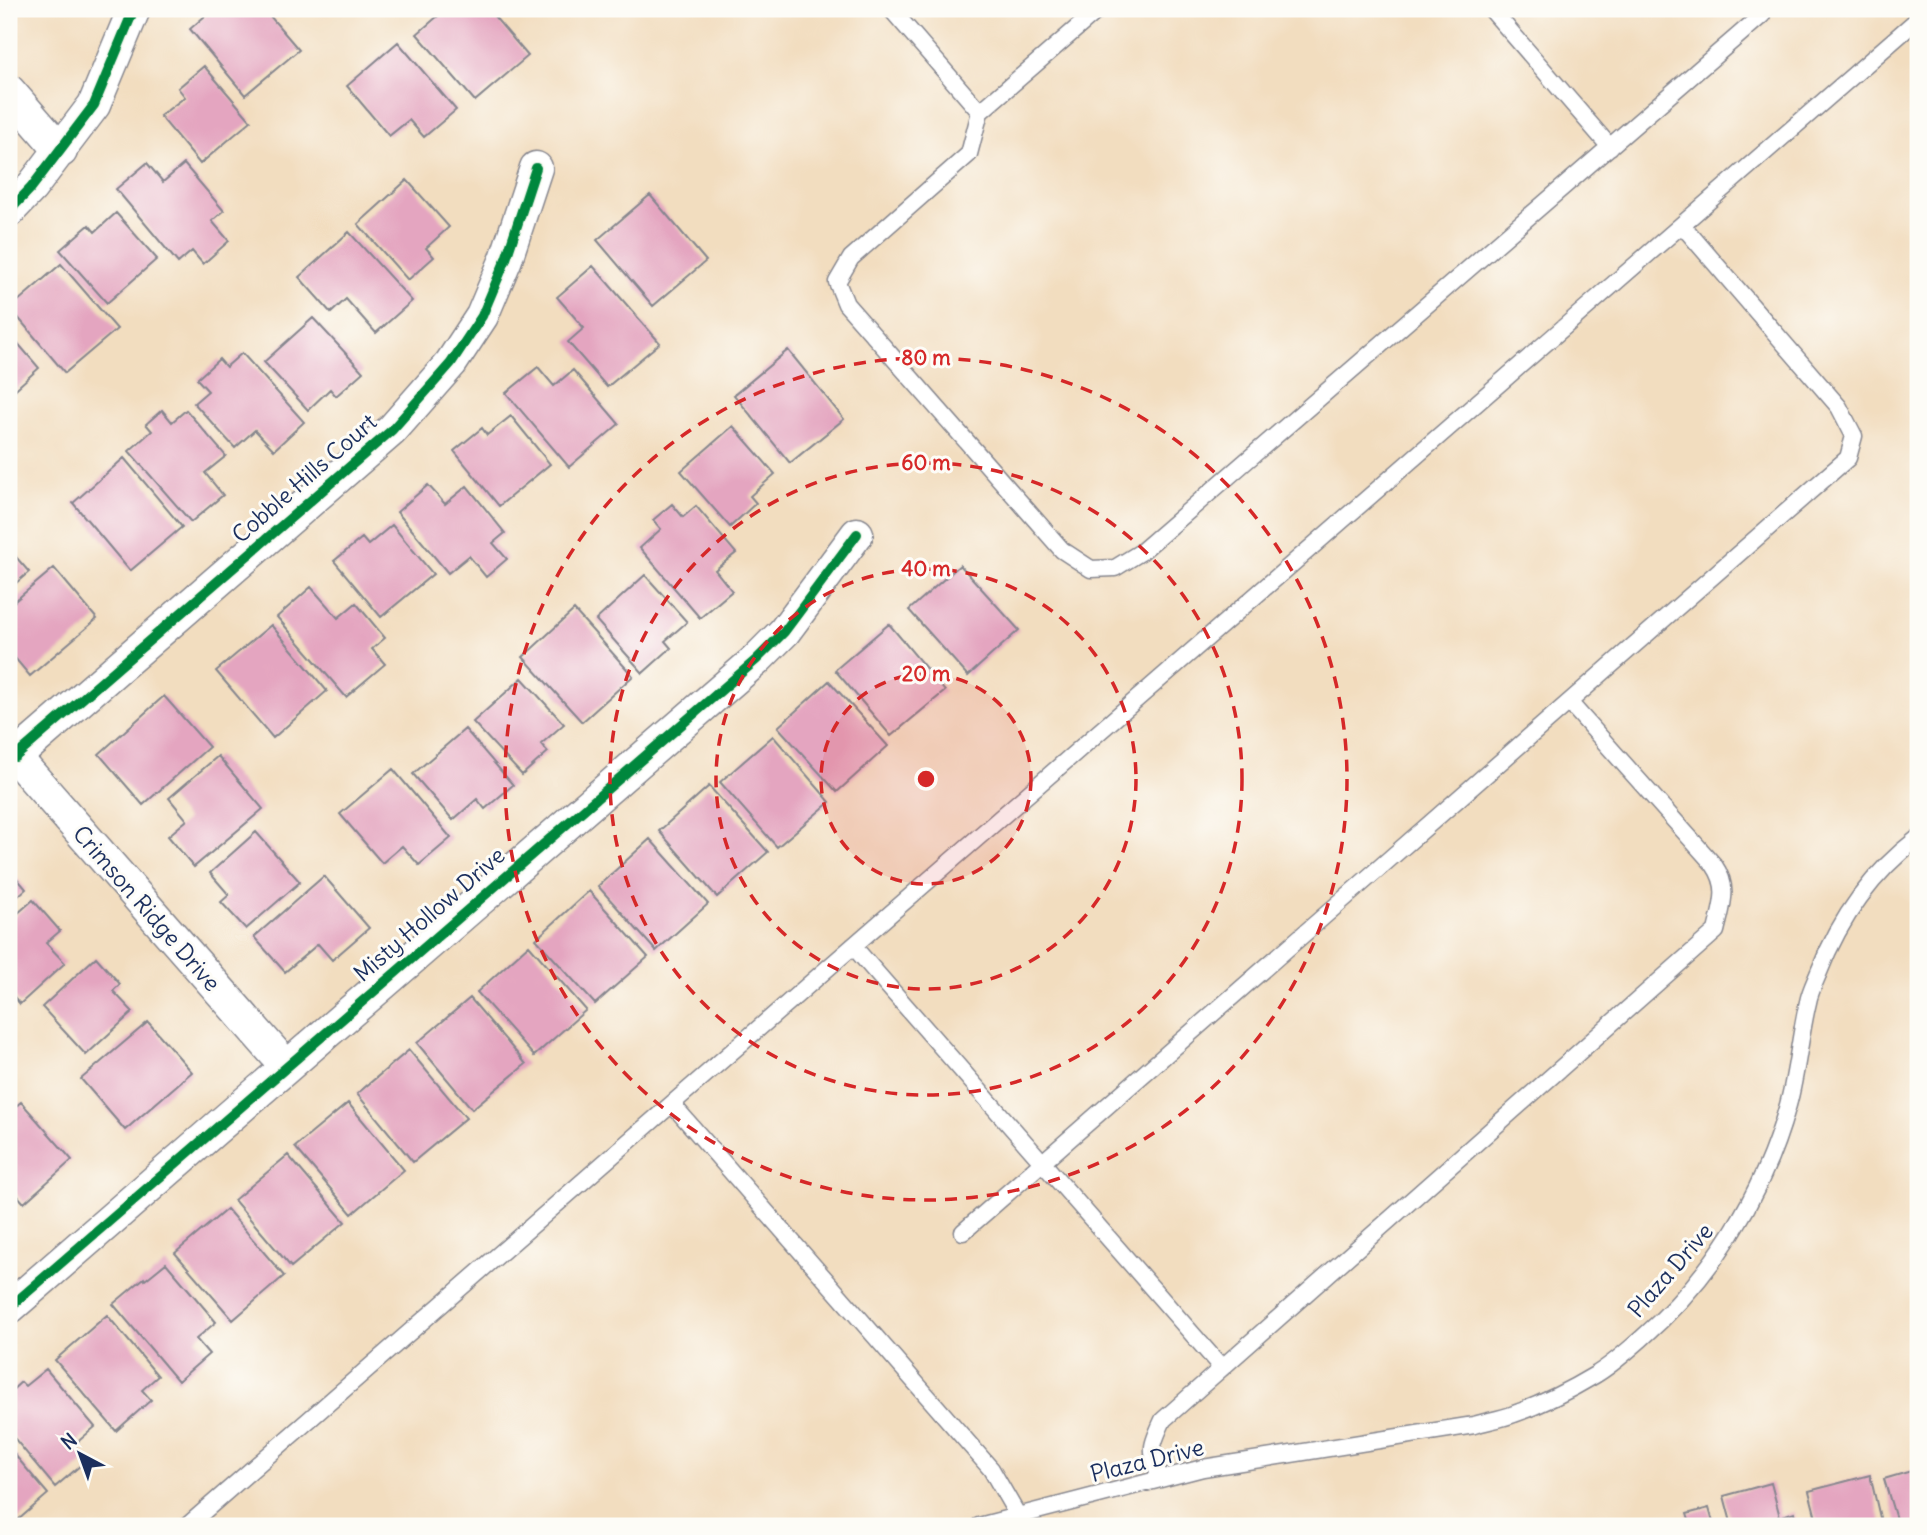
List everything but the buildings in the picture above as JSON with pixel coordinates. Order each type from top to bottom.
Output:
[{"type":"street","points":[[9,211],[61,151],[94,105],[134,9]]},
{"type":"street","points":[[9,91],[61,151]]},
{"type":"street","name":"Cobble Hills Court","points":[[12,754],[392,430],[451,363],[482,316],[506,259],[536,168]]},
{"type":"street","name":"Misty Hollow Drive","points":[[9,1308],[756,660],[785,632],[857,534]]},
{"type":"street","name":"Crimson Ridge Drive","points":[[12,754],[286,1066]]},
{"type":"lane","points":[[891,9],[980,112]]},
{"type":"lane","points":[[1099,9],[980,112],[969,153],[851,258],[837,282],[846,304],[1062,550],[1091,569],[1115,568],[1141,552],[1762,15]]},
{"type":"lane","points":[[1492,9],[1610,147]]},
{"type":"lane","points":[[187,1526],[1918,19]]},
{"type":"lane","points":[[963,1232],[1848,458],[1854,436],[1839,407],[1682,225]]},
{"type":"lane","points":[[1160,1479],[1152,1444],[1163,1420],[1716,931],[1724,898],[1722,877],[1569,702]]},
{"type":"lane","name":"Plaza Drive","points":[[979,1526],[1203,1468],[1474,1425],[1513,1414],[1560,1394],[1598,1373],[1670,1313],[1715,1259],[1739,1223],[1759,1186],[1778,1138],[1789,1102],[1809,998],[1830,943],[1871,881],[1897,854],[1918,838]]},
{"type":"lane","points":[[853,946],[1222,1368]]},
{"type":"lane","points":[[671,1104],[991,1469],[1018,1516]]},
{"type":"cycle path","points":[[9,211],[31,188],[94,105],[134,9]]},
{"type":"cycle path","points":[[15,757],[392,430],[451,363],[482,316],[506,259],[536,168]]},
{"type":"cycle path","points":[[9,1308],[756,660],[784,632],[857,534]]}]
